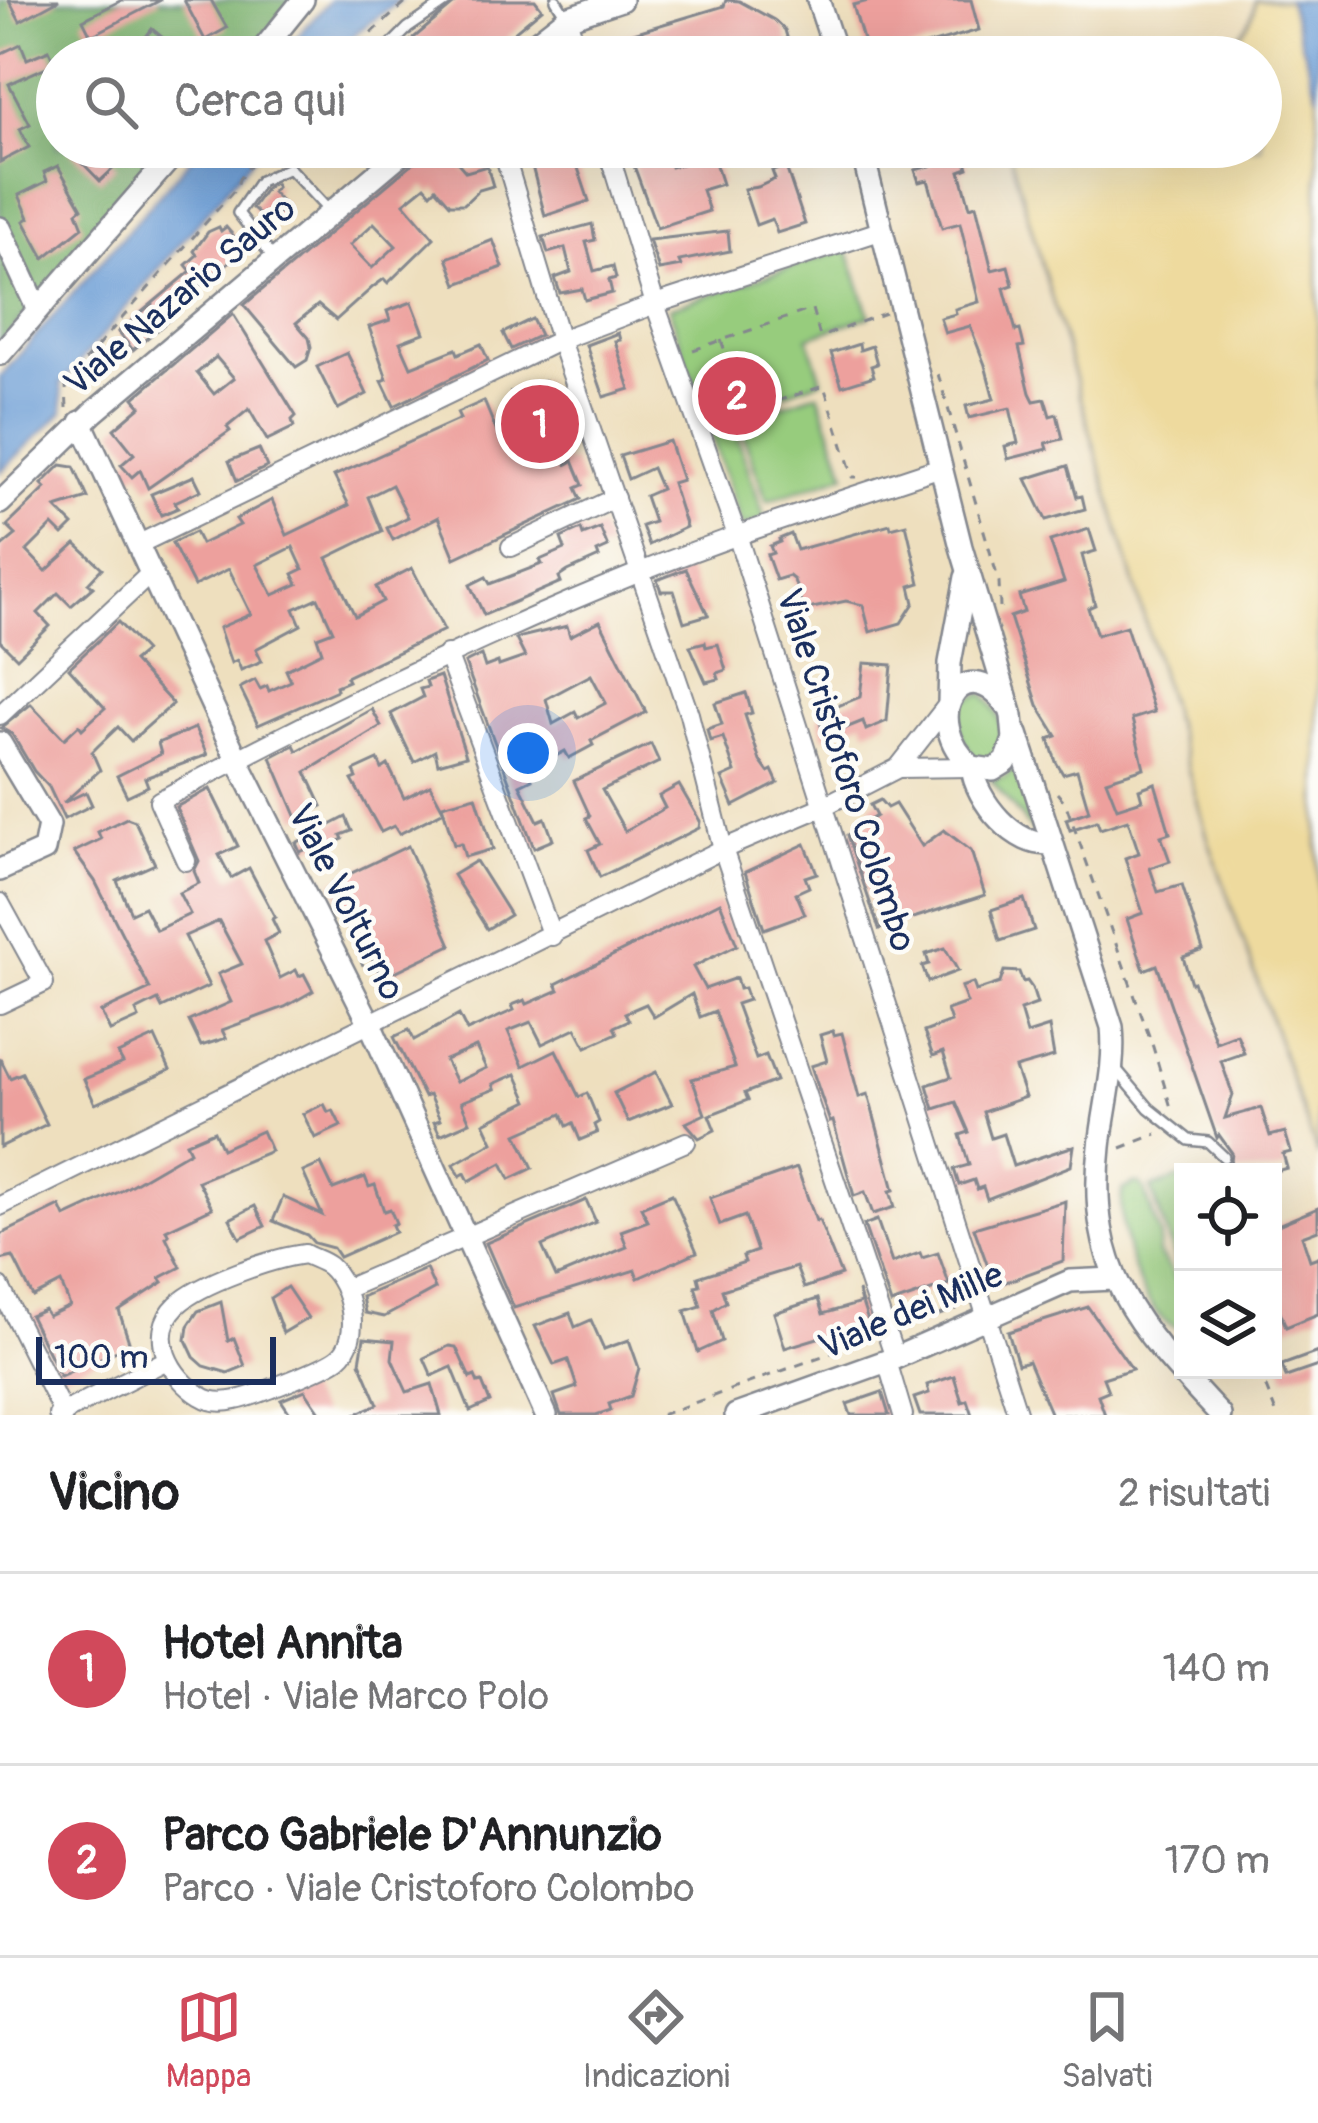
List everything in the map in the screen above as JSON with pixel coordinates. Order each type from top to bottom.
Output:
[{"type":"street","points":[[283,27],[287,0]]},
{"type":"street","points":[[275,36],[304,0]]},
{"type":"street","points":[[537,36],[562,9],[621,0]]},
{"type":"street","points":[[818,0],[830,36]]},
{"type":"street","points":[[0,354],[161,168]]},
{"type":"street","name":"Viale Nazario Sauro","points":[[0,503],[81,415],[384,168]]},
{"type":"street","points":[[508,168],[560,340],[688,714],[723,849],[886,1333],[903,1415]]},
{"type":"street","name":"Viale Cristoforo Colombo","points":[[613,168],[655,304],[738,538],[1018,1415]]},
{"type":"street","points":[[866,168],[967,571],[1110,1018],[1113,1066],[1097,1187],[1114,1279],[1162,1353],[1220,1415]]},
{"type":"street","points":[[0,228],[38,310]]},
{"type":"street","points":[[139,544],[560,340],[880,231]]},
{"type":"street","name":"Viale Volturno","points":[[81,415],[237,759],[370,1024],[546,1415]]},
{"type":"street","points":[[186,861],[159,801],[237,759],[447,654],[640,572],[941,467]]},
{"type":"street","points":[[511,547],[615,498]]},
{"type":"street","points":[[967,571],[950,662],[949,737],[972,767],[982,798],[1032,844],[1052,843]]},
{"type":"street","points":[[0,715],[152,572]]},
{"type":"street","points":[[447,654],[552,936]]},
{"type":"street","points":[[0,1206],[723,849],[898,768],[961,687],[976,683],[992,688],[1011,717],[1006,762],[993,770],[898,768]]},
{"type":"street","points":[[0,743],[49,825],[44,850],[0,870]]},
{"type":"street","points":[[0,903],[44,983],[0,1004]]},
{"type":"street","points":[[345,1289],[686,1142]]},
{"type":"street","points":[[304,1254],[329,1267],[345,1289],[352,1322],[350,1339],[340,1357],[238,1400],[211,1402],[183,1386],[165,1361],[165,1330],[176,1305],[239,1271],[304,1254]]},
{"type":"street","name":"Viale dei Mille","points":[[736,1415],[891,1359],[984,1308],[1070,1281],[1114,1279]]},
{"type":"street","points":[[0,1287],[61,1414],[165,1361]]},
{"type":"lane","points":[[400,36],[449,0]]},
{"type":"lane","points":[[275,260],[238,213],[260,181],[289,168],[331,213]]},
{"type":"lane","points":[[1113,1066],[1149,1108],[1190,1140],[1208,1142],[1224,1157]]},
{"type":"path","points":[[368,36],[409,0]]},
{"type":"path","points":[[81,415],[66,386],[74,372],[237,187],[248,168]]},
{"type":"path","points":[[674,357],[812,309],[820,337],[898,308]]},
{"type":"path","points":[[721,340],[746,411],[824,386],[853,477],[873,490]]},
{"type":"path","points":[[662,1415],[886,1333],[984,1308]]},
{"type":"path","points":[[1262,1379],[1276,1415]]},
{"type":"green space","points":[[0,0],[296,0],[265,36],[36,36],[36,168],[152,168],[0,344]]},
{"type":"green space","points":[[847,249],[870,316],[808,337],[822,380],[729,412],[765,519],[742,527],[669,308]]},
{"type":"green space","points":[[818,393],[846,474],[767,501],[738,420]]},
{"type":"green space","points":[[983,693],[1000,720],[1003,743],[1001,752],[979,762],[961,734],[959,710],[961,701]]},
{"type":"green space","points":[[1017,765],[1042,836],[1038,838],[991,780],[1005,777]]},
{"type":"green space","points":[[1174,1180],[1174,1256],[1151,1188]]},
{"type":"green space","points":[[1137,1183],[1143,1187],[1160,1236],[1158,1253],[1174,1278],[1174,1325],[1153,1309],[1134,1269],[1123,1224],[1123,1189]]},
{"type":"sand","points":[[1255,0],[1288,0],[1318,96],[1318,1156],[1208,839],[1014,168],[1282,168],[1282,36],[1237,36],[1252,15]]},
{"type":"water","points":[[330,0],[400,0],[354,36],[298,36]]},
{"type":"water","points":[[1288,0],[1318,0],[1318,96]]},
{"type":"water","points":[[183,168],[244,168],[61,384],[63,412],[0,472],[0,377]]},
{"type":"building","points":[[9,0],[59,0],[20,21]]},
{"type":"building","points":[[122,0],[161,0],[91,36],[83,20]]},
{"type":"building","points":[[184,0],[211,0],[227,28],[203,36]]},
{"type":"building","points":[[459,0],[535,0],[542,9],[509,36],[416,36]]},
{"type":"building","points":[[726,0],[739,1],[774,20],[787,36],[624,36],[724,6]]},
{"type":"building","points":[[872,0],[971,0],[979,30],[958,36],[862,36],[853,5]]},
{"type":"building","points":[[21,44],[27,59],[36,55],[36,72],[9,84],[30,124],[20,129],[29,147],[0,162],[0,54]]},
{"type":"building","points":[[59,168],[82,208],[77,212],[83,227],[44,258],[24,221],[29,218],[19,195],[47,181],[44,172]]},
{"type":"building","points":[[87,168],[114,168],[100,181]]},
{"type":"building","points":[[407,168],[462,168],[466,172],[488,168],[493,186],[479,190],[464,204],[450,204],[436,188],[431,193],[425,186],[404,203],[434,238],[388,283],[384,279],[336,320],[318,305],[296,323],[311,347],[307,360],[296,367],[244,305]],"holes":[[[374,223],[396,246],[372,268],[350,245]]]},
{"type":"building","points":[[532,168],[578,168],[589,201],[545,216]]},
{"type":"building","points":[[635,168],[717,168],[722,184],[702,190],[709,211],[657,228]]},
{"type":"building","points":[[786,168],[805,224],[777,233],[772,219],[756,225],[744,189],[775,179],[772,171]]},
{"type":"building","points":[[968,168],[960,171],[970,207],[976,205],[992,270],[1008,266],[1013,285],[1004,288],[1024,346],[1019,347],[1030,393],[1034,401],[1045,399],[1050,416],[1057,414],[1063,439],[1046,443],[1048,449],[1008,459],[1005,446],[1018,443],[1010,408],[969,418],[966,406],[994,399],[985,365],[970,326],[945,333],[940,318],[979,302],[960,223],[942,228],[928,180],[919,182],[915,170]]},
{"type":"building","points":[[275,184],[272,192],[286,207],[268,223],[252,208],[266,188]]},
{"type":"building","points":[[592,224],[595,240],[586,242],[594,271],[613,266],[616,278],[609,280],[612,293],[585,300],[582,289],[560,293],[555,278],[571,272],[565,248],[548,253],[543,237]]},
{"type":"building","points":[[219,227],[221,231],[226,227],[245,249],[133,350],[118,332],[191,271],[186,265],[197,255],[194,251],[208,232]]},
{"type":"building","points":[[728,231],[730,251],[659,270],[649,240]]},
{"type":"building","points":[[493,240],[503,267],[457,284],[447,258]]},
{"type":"building","points":[[412,302],[424,333],[400,342],[411,367],[481,344],[488,360],[394,406],[382,381],[387,379],[369,327],[390,320],[387,311]]},
{"type":"building","points":[[233,314],[296,416],[294,427],[267,440],[249,409],[227,427],[230,431],[148,488],[140,470],[132,477],[121,465],[134,454],[114,429],[141,406],[134,398]],"holes":[[[216,357],[234,378],[214,394],[197,373]]]},
{"type":"building","points":[[532,319],[540,335],[511,349],[503,333]]},
{"type":"building","points":[[618,333],[620,340],[615,341],[630,389],[604,397],[586,345]]},
{"type":"building","points":[[859,344],[860,350],[872,346],[877,364],[871,366],[874,376],[842,386],[831,353]]},
{"type":"building","points":[[347,353],[367,394],[338,409],[317,367]]},
{"type":"building","points":[[544,381],[567,464],[573,461],[583,485],[576,488],[581,499],[455,558],[438,517],[393,540],[387,528],[408,517],[392,485],[368,497],[382,531],[327,558],[355,616],[383,601],[376,587],[412,568],[444,630],[346,677],[348,681],[336,686],[337,690],[258,725],[240,688],[255,680],[260,689],[267,686],[269,691],[291,681],[286,670],[322,652],[317,637],[333,631],[318,598],[294,609],[301,625],[256,649],[262,661],[241,670],[237,660],[231,663],[219,628],[251,614],[229,569],[194,586],[172,543],[195,532],[201,544],[240,525],[236,519],[272,500],[287,535],[349,505],[334,476],[460,419],[457,413],[484,401],[501,442],[529,433],[511,392]],"holes":[[[293,547],[303,569],[293,574],[298,584],[273,595],[257,565]]]},
{"type":"building","points":[[669,441],[682,480],[672,483],[686,527],[649,545],[642,526],[654,522],[645,496],[661,489],[652,468],[628,479],[620,456]]},
{"type":"building","points":[[259,449],[267,467],[237,481],[229,461]]},
{"type":"building","points":[[61,465],[74,467],[88,498],[56,508],[73,525],[63,535],[53,525],[27,551],[46,571],[76,544],[102,568],[88,583],[93,587],[71,606],[58,593],[38,613],[50,626],[17,658],[0,641],[0,548],[16,535],[7,526],[46,488],[42,484]]},
{"type":"building","points":[[1068,466],[1085,509],[1046,520],[1026,479]]},
{"type":"building","points":[[194,476],[201,490],[175,502],[178,508],[161,515],[151,494]]},
{"type":"building","points":[[890,524],[891,528],[906,524],[920,583],[910,586],[914,603],[901,623],[870,632],[863,605],[846,601],[803,610],[794,580],[789,576],[776,580],[767,555],[779,539],[791,534],[797,550]]},
{"type":"building","points":[[600,528],[608,547],[597,552],[599,557],[568,571],[559,577],[561,582],[484,615],[470,585],[486,577],[490,584],[542,564],[540,560],[565,549],[561,538],[581,529],[583,535]]},
{"type":"building","points":[[1089,529],[1096,551],[1082,555],[1095,605],[1088,608],[1097,635],[1126,626],[1154,712],[1132,719],[1144,768],[1106,780],[1117,808],[1142,800],[1139,789],[1155,783],[1170,833],[1161,836],[1170,861],[1150,868],[1158,892],[1182,885],[1203,950],[1183,957],[1191,983],[1216,1042],[1237,1034],[1244,1053],[1221,1061],[1233,1095],[1225,1118],[1261,1108],[1270,1136],[1285,1132],[1291,1152],[1283,1154],[1287,1168],[1282,1169],[1282,1163],[1229,1163],[1232,1153],[1219,1135],[1217,1138],[1157,965],[1144,970],[1127,919],[1143,913],[1125,858],[1139,853],[1128,820],[1100,829],[1097,821],[1070,830],[1066,819],[1089,811],[1077,770],[1063,774],[1056,762],[1049,739],[1057,736],[1038,705],[1010,617],[1024,612],[1019,596],[1064,582],[1050,541]]},
{"type":"building","points":[[686,569],[708,615],[684,622],[674,591],[661,591],[657,580]]},
{"type":"building","points":[[600,621],[646,712],[569,758],[565,751],[529,771],[532,779],[520,785],[538,821],[545,818],[553,840],[534,848],[465,663],[481,655],[485,667],[498,662],[499,666],[525,657],[516,639],[567,626],[570,636]],"holes":[[[591,675],[606,703],[578,718],[575,712],[553,724],[546,699]]]},
{"type":"building","points":[[118,622],[145,651],[133,661],[173,704],[131,741],[118,727],[92,752],[100,770],[63,803],[86,792],[92,805],[64,819],[49,787],[12,734],[1,728],[31,704],[64,739],[79,725],[82,729],[105,708],[69,668]]},
{"type":"building","points":[[705,642],[706,647],[718,644],[726,670],[717,673],[719,679],[706,682],[690,646]]},
{"type":"building","points":[[864,663],[892,665],[887,721],[866,730],[863,721],[824,737],[819,718],[860,697]]},
{"type":"building","points":[[440,676],[466,756],[438,764],[435,751],[414,762],[391,714],[423,697],[420,689],[428,687],[426,681]]},
{"type":"building","points":[[746,693],[752,713],[745,715],[760,761],[778,783],[734,806],[722,778],[735,772],[723,737],[710,741],[707,729],[722,724],[715,703]]},
{"type":"building","points":[[372,709],[381,726],[306,772],[322,806],[297,818],[271,757],[294,745],[297,751]]},
{"type":"building","points":[[195,728],[207,755],[145,778],[148,786],[127,796],[117,776],[161,754],[158,743]]},
{"type":"building","points":[[651,744],[659,762],[602,790],[625,831],[665,808],[659,796],[679,785],[700,821],[699,828],[600,877],[588,850],[600,844],[574,781]]},
{"type":"building","points":[[378,760],[382,769],[388,765],[404,798],[430,785],[444,811],[399,834],[394,826],[381,832],[352,780],[357,778],[354,771]]},
{"type":"building","points":[[210,789],[238,846],[219,855],[231,878],[249,868],[275,917],[279,933],[264,941],[280,978],[296,970],[299,976],[304,974],[313,991],[285,1007],[222,1030],[226,1038],[201,1046],[189,1021],[231,1002],[218,974],[242,964],[219,921],[185,936],[209,986],[162,1008],[158,1000],[136,1011],[139,1018],[110,1031],[101,1012],[150,989],[95,881],[74,852],[101,839],[98,832],[127,818],[135,821],[155,864],[117,881],[131,913],[144,907],[156,930],[190,914],[179,893],[199,883],[194,871],[199,861],[176,807]]},
{"type":"building","points":[[476,796],[493,849],[465,857],[461,843],[454,845],[442,805]]},
{"type":"building","points":[[880,800],[887,808],[895,804],[922,846],[944,830],[971,851],[985,895],[879,929],[847,835],[876,816],[870,805]]},
{"type":"building","points":[[346,817],[352,831],[341,835],[343,839],[300,852],[296,843]]},
{"type":"building","points":[[805,844],[817,873],[805,877],[809,887],[796,893],[805,914],[764,929],[745,872]]},
{"type":"building","points":[[408,846],[451,945],[382,978],[333,882]]},
{"type":"building","points":[[476,861],[510,915],[487,929],[453,875]]},
{"type":"building","points":[[1024,899],[1034,930],[1000,941],[991,910]]},
{"type":"building","points":[[720,902],[737,945],[693,967],[705,989],[736,978],[739,989],[744,988],[748,1000],[736,1004],[756,1059],[766,1055],[776,1081],[745,1093],[748,1100],[709,1115],[715,1130],[699,1138],[686,1123],[705,1114],[692,1079],[735,1067],[715,1011],[700,1017],[692,994],[654,1017],[646,1004],[625,1013],[629,1020],[614,1027],[617,1033],[586,1047],[576,1028],[542,1044],[531,1022],[508,1031],[523,1066],[556,1050],[579,1097],[587,1093],[599,1122],[594,1125],[597,1133],[580,1140],[573,1123],[567,1126],[562,1114],[517,1134],[533,1168],[510,1179],[502,1163],[469,1181],[454,1164],[493,1142],[484,1123],[528,1101],[516,1074],[493,1084],[495,1089],[461,1102],[470,1122],[440,1135],[434,1122],[440,1120],[429,1095],[424,1097],[394,1037],[409,1030],[414,1040],[459,1015],[467,1031],[514,1010],[512,1005],[525,1000],[527,1004],[559,990],[556,984]],"holes":[[[476,1047],[486,1068],[456,1082],[445,1060]]]},
{"type":"building","points":[[945,948],[958,971],[928,982],[922,966],[929,964],[926,954]]},
{"type":"building","points":[[1004,971],[1019,972],[1032,988],[1037,1004],[1020,1010],[1027,1034],[1049,1027],[1054,1057],[1015,1068],[1025,1097],[983,1112],[991,1138],[1003,1134],[1013,1166],[1074,1146],[1071,1166],[987,1199],[974,1180],[959,1185],[954,1169],[969,1165],[960,1135],[969,1132],[956,1102],[934,1109],[927,1085],[951,1077],[943,1052],[933,1056],[924,1032],[951,1022],[947,1010],[967,1003],[961,987],[973,983],[976,991],[1000,983]]},
{"type":"building","points":[[833,1031],[834,1035],[842,1033],[859,1097],[868,1094],[894,1190],[890,1191],[895,1207],[873,1214],[865,1192],[854,1196],[833,1121],[811,1066],[827,1061],[820,1035]]},
{"type":"building","points":[[155,1037],[170,1070],[95,1104],[84,1079],[123,1063],[118,1054]]},
{"type":"building","points":[[0,1058],[10,1078],[22,1073],[47,1124],[0,1147]]},
{"type":"building","points":[[656,1072],[672,1104],[628,1122],[614,1093]]},
{"type":"building","points":[[324,1104],[341,1126],[315,1138],[303,1114]]},
{"type":"building","points":[[214,1131],[222,1149],[262,1131],[271,1151],[198,1181],[212,1208],[166,1230],[181,1267],[119,1311],[130,1345],[60,1376],[30,1316],[44,1310],[48,1316],[70,1306],[61,1283],[33,1297],[13,1257],[0,1260],[0,1235],[60,1206],[65,1217],[121,1191],[190,1151],[186,1143]]},
{"type":"building","points":[[321,1164],[333,1189],[365,1177],[369,1187],[375,1185],[384,1211],[390,1209],[396,1223],[392,1225],[395,1232],[339,1257],[333,1248],[273,1221],[283,1197],[322,1215],[303,1172]]},
{"type":"building","points":[[797,1168],[841,1275],[804,1288],[796,1267],[722,1290],[726,1302],[713,1310],[722,1341],[698,1352],[685,1311],[701,1306],[695,1286],[700,1285],[698,1277],[745,1262],[743,1256],[757,1251],[745,1216],[720,1225],[710,1198]]},
{"type":"building","points":[[672,1194],[697,1252],[638,1278],[635,1270],[514,1308],[486,1243],[586,1200],[596,1222],[542,1246],[556,1277],[627,1247],[621,1231],[648,1221],[641,1207]]},
{"type":"building","points":[[1065,1201],[1063,1261],[995,1286],[974,1228]]},
{"type":"building","points":[[255,1206],[265,1226],[240,1238],[230,1219]]},
{"type":"building","points":[[1318,1208],[1318,1230],[1302,1236],[1310,1260],[1318,1257],[1318,1314],[1286,1327],[1282,1317],[1282,1223]]},
{"type":"building","points":[[877,1220],[892,1263],[920,1253],[922,1258],[938,1253],[949,1284],[891,1304],[864,1225]]},
{"type":"building","points":[[426,1269],[435,1289],[384,1317],[365,1313],[362,1297]]},
{"type":"building","points":[[287,1287],[308,1318],[283,1333],[270,1298]]},
{"type":"building","points":[[858,1291],[871,1330],[846,1338],[844,1330],[785,1348],[774,1313],[818,1299],[823,1314],[861,1303]]},
{"type":"building","points":[[221,1302],[228,1341],[234,1338],[245,1366],[228,1373],[204,1366],[186,1340],[198,1311]]},
{"type":"building","points":[[1088,1307],[1132,1369],[1103,1378],[1108,1391],[1098,1395],[1105,1415],[1051,1415],[1028,1361],[1018,1364],[1008,1332]]},
{"type":"building","points":[[570,1313],[575,1327],[591,1320],[604,1349],[629,1340],[639,1368],[631,1396],[609,1404],[611,1410],[561,1415],[554,1395],[577,1387],[568,1360],[554,1365],[535,1326]]},
{"type":"building","points":[[364,1338],[394,1341],[392,1359],[407,1392],[432,1384],[441,1415],[353,1415],[378,1404],[360,1362]]},
{"type":"building","points":[[456,1347],[470,1378],[482,1382],[490,1402],[470,1411],[452,1367],[432,1376],[424,1358]]},
{"type":"building","points":[[1318,1352],[1318,1366],[1286,1377],[1282,1365]]},
{"type":"building","points":[[954,1376],[962,1402],[967,1400],[972,1415],[920,1415],[914,1398],[929,1393],[927,1385]]},
{"type":"building","points":[[305,1390],[322,1415],[291,1415],[281,1400]]},
{"type":"building","points":[[882,1392],[889,1415],[851,1415],[847,1404]]},
{"type":"place","name":"Parco Gabriele D'Annunzio","points":[[737,396]]},
{"type":"place","name":"Hotel Annita","points":[[540,424]]}]
